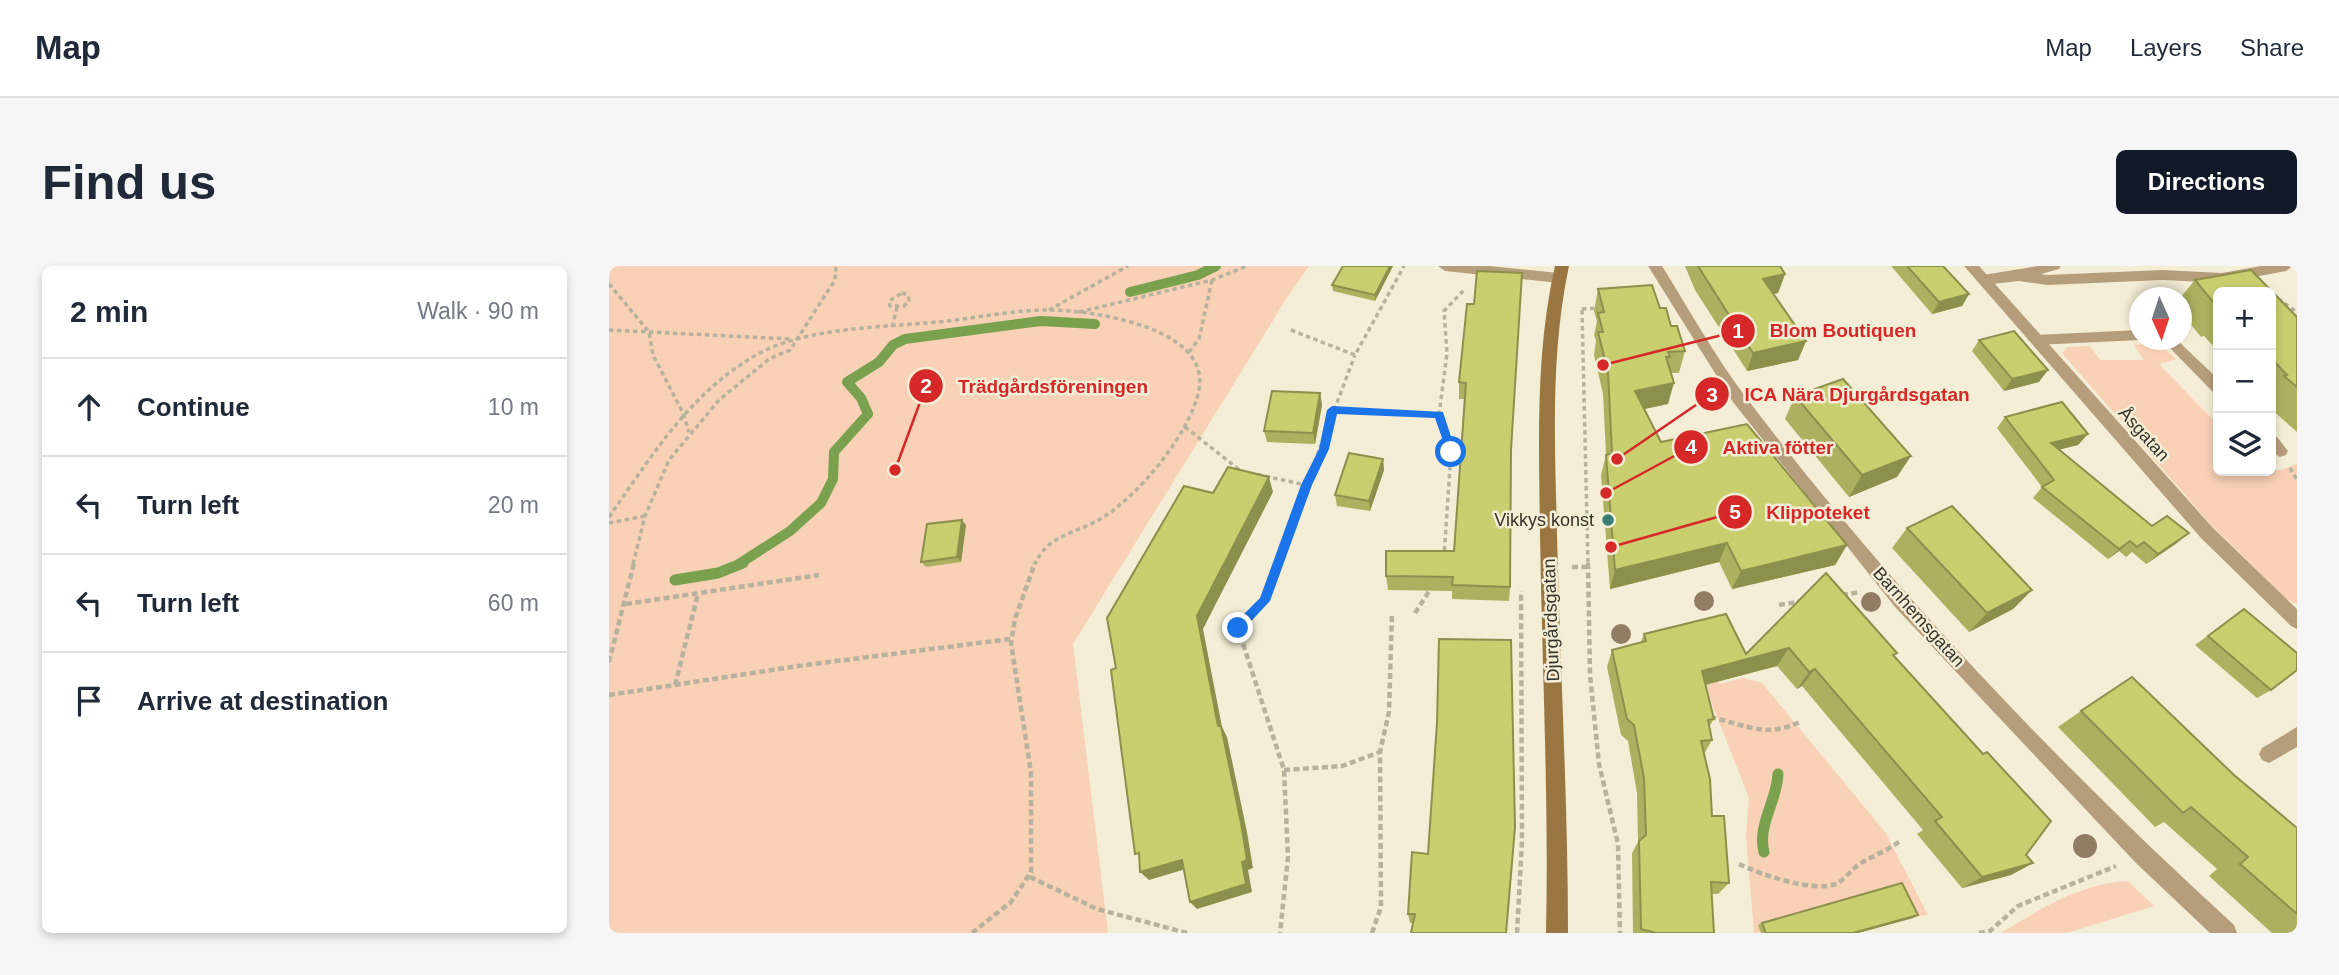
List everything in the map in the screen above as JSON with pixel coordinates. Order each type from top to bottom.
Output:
[{"type":"main road","name":"Djurgårdsgatan","points":[[1557,933],[1559,858],[1547,462],[1553,313],[1560,272]]},
{"type":"street","points":[[1445,266],[1483,271],[1560,272]]},
{"type":"street","name":"Barnhemsgatan","points":[[1655,266],[1738,398],[1901,602],[2143,856],[2226,933]]},
{"type":"street","name":"Åsgatan","points":[[1971,266],[2207,533],[2297,621]]},
{"type":"street","points":[[1983,280],[2019,276],[2054,266]]},
{"type":"street","points":[[2019,276],[2047,279],[2163,275],[2222,278],[2286,266]]},
{"type":"street","points":[[2035,340],[2129,336]]},
{"type":"street","points":[[2179,350],[2213,383]]},
{"type":"street","points":[[2269,754],[2297,736]]},
{"type":"path","points":[[609,662],[626,604],[645,516],[669,460],[719,400],[769,359],[790,351],[835,280],[836,266]]},
{"type":"path","points":[[1048,310],[1080,290],[1128,266]]},
{"type":"path","points":[[1076,313],[1212,280],[1247,266]]},
{"type":"path","points":[[1280,933],[1288,857],[1284,771],[1238,628],[1264,601],[1306,485],[1324,449],[1332,410],[1355,355],[1404,266]]},
{"type":"path","points":[[1444,567],[1451,452],[1439,415],[1447,350],[1441,320],[1449,298],[1476,282],[1483,271]]},
{"type":"path","points":[[1189,352],[1199,339],[1212,280]]},
{"type":"path","points":[[609,284],[649,332],[653,355],[683,413],[689,433]]},
{"type":"path","points":[[892,327],[897,307],[909,301],[908,295],[893,295],[888,301],[890,306],[897,307]]},
{"type":"path","points":[[2276,297],[2297,312]]},
{"type":"path","points":[[1582,299],[1590,675],[1599,764],[1618,844],[1620,933]]},
{"type":"path","points":[[2278,305],[2285,303]]},
{"type":"path","points":[[1582,309],[1605,308]]},
{"type":"path","points":[[609,330],[795,340],[1048,310],[1139,326],[1165,336],[1189,352],[1198,364],[1201,384],[1198,400],[1185,428],[1146,475],[1106,515],[1041,549],[1010,639],[1028,743],[1034,819],[1030,877],[1007,907],[972,933]]},
{"type":"path","points":[[1291,330],[1355,355]]},
{"type":"path","points":[[609,517],[683,413],[744,362],[795,340]]},
{"type":"path","points":[[1332,410],[1439,415]]},
{"type":"path","points":[[1185,428],[1241,471],[1306,485]]},
{"type":"path","points":[[1451,452],[1463,453]]},
{"type":"path","points":[[609,523],[645,516]]},
{"type":"path","points":[[626,604],[819,575]]},
{"type":"path","points":[[1415,614],[1437,579]]},
{"type":"path","points":[[1829,597],[1870,590]]},
{"type":"path","points":[[675,685],[698,594]]},
{"type":"path","points":[[1779,605],[1804,601]]},
{"type":"path","points":[[1372,933],[1381,907],[1380,752],[1389,712],[1392,613]]},
{"type":"path","points":[[609,695],[921,649],[1010,639]]},
{"type":"path","points":[[1709,717],[1766,734],[1784,731],[1802,721]]},
{"type":"path","points":[[1284,771],[1342,766],[1380,752]]},
{"type":"path","points":[[1739,864],[1764,877],[1817,885],[1836,884],[1860,864],[1880,856],[1899,842]]},
{"type":"path","points":[[1979,933],[1990,930],[2018,906],[2143,856]]},
{"type":"path","points":[[1030,877],[1097,909],[1187,933]]},
{"type":"shaded area","points":[[609,266],[1309,266],[1073,644],[1108,933],[609,933]]},
{"type":"shaded area","points":[[2090,346],[2100,360],[2144,360],[2137,350],[2166,350],[2176,359],[2159,364],[2213,420],[2213,476],[2276,476],[2276,470],[2297,464],[2297,604],[2288,600],[2212,526],[2062,353],[2068,347]]},
{"type":"shaded area","points":[[1698,636],[1720,684],[1743,678],[1762,683],[1885,832],[1928,915],[1754,933],[1746,835],[1749,798],[1712,704],[1694,638]]},
{"type":"shaded area","points":[[2128,881],[2154,906],[2067,933],[2001,933],[2046,906],[2077,892]]},
{"type":"building","points":[[1343,266],[1390,266],[1375,295],[1332,285]]},
{"type":"building","points":[[1698,266],[1780,266],[1785,274],[1763,279],[1806,341],[1753,353]]},
{"type":"building","points":[[1907,266],[1943,266],[1969,294],[1939,302]]},
{"type":"building","points":[[2251,270],[2268,287],[2213,287],[2213,302],[2195,280]]},
{"type":"building","points":[[1477,271],[1522,273],[1511,450],[1510,587],[1452,585],[1453,577],[1386,576],[1386,551],[1454,551],[1466,383],[1459,382],[1467,304],[1474,304]]},
{"type":"building","points":[[1652,285],[1660,308],[1666,308],[1671,326],[1677,326],[1685,351],[1668,352],[1670,357],[1666,357],[1674,383],[1635,391],[1661,442],[1747,424],[1847,545],[1741,571],[1727,543],[1615,570],[1606,455],[1612,453],[1608,372],[1598,332],[1603,332],[1598,313],[1604,312],[1598,289]]},
{"type":"building","points":[[2276,296],[2297,317],[2297,387],[2284,376],[2287,375],[2276,363]]},
{"type":"building","points":[[2014,331],[2048,370],[2012,379],[1979,340]]},
{"type":"building","points":[[1843,379],[1911,456],[1862,475],[1795,396]]},
{"type":"building","points":[[1272,391],[1320,393],[1313,433],[1264,431]]},
{"type":"building","points":[[2062,402],[2088,434],[2051,443],[2152,526],[2167,516],[2189,533],[2158,554],[2144,542],[2137,547],[2130,541],[2119,549],[2042,487],[2054,480],[2005,417]]},
{"type":"building","points":[[1349,453],[1383,459],[1369,501],[1335,495]]},
{"type":"building","points":[[1228,467],[1269,477],[1197,616],[1218,726],[1221,726],[1241,823],[1247,860],[1242,862],[1246,884],[1190,902],[1182,860],[1140,872],[1139,853],[1135,854],[1111,670],[1116,668],[1107,618],[1184,486],[1213,493]]},
{"type":"building","points":[[1952,506],[2032,590],[1987,613],[1907,528]]},
{"type":"building","points":[[962,520],[957,557],[921,562],[927,524]]},
{"type":"building","points":[[1826,573],[1897,653],[1893,655],[1983,754],[1987,752],[2051,821],[2026,855],[2033,863],[1982,877],[1935,821],[1942,817],[1815,669],[1809,672],[1789,648],[1702,671],[1714,719],[1708,720],[1712,740],[1701,741],[1710,779],[1712,816],[1724,816],[1729,883],[1711,882],[1714,933],[1656,933],[1641,929],[1639,841],[1646,835],[1644,778],[1634,725],[1627,719],[1612,650],[1646,641],[1644,634],[1726,614],[1746,654]]},
{"type":"building","points":[[2244,609],[2297,653],[2297,670],[2271,690],[2208,636]]},
{"type":"building","points":[[1439,639],[1511,640],[1515,827],[1506,933],[1411,933],[1415,914],[1408,914],[1412,852],[1428,854],[1437,723]]},
{"type":"building","points":[[2132,677],[2234,775],[2297,828],[2297,914],[2240,864],[2248,857],[2191,807],[2183,813],[2081,711]]},
{"type":"building","points":[[1902,883],[1918,915],[1853,933],[1766,933],[1762,923]]},
{"type":"waterway","points":[[1130,292],[1198,275],[1216,266]]},
{"type":"waterway","points":[[739,564],[790,531],[821,503],[833,479],[834,452],[868,414],[861,398],[847,382],[879,362],[893,345],[905,339],[1041,321],[1095,324]]},
{"type":"waterway","points":[[675,580],[718,573],[743,563]]},
{"type":"waterway","points":[[1764,852],[1763,832],[1778,774]]},
{"type":"place","name":"Blom Boutiquen","points":[[1603,365]]},
{"type":"place","name":"ICA Nära Djurgårdsgatan","points":[[1617,459]]},
{"type":"place","name":"Trädgårdsföreningen","points":[[895,470]]},
{"type":"place","name":"Aktiva fötter","points":[[1606,493]]},
{"type":"place","name":"Vikkys konst","points":[[1608,520]]},
{"type":"place","name":"Klippoteket","points":[[1611,547]]},
{"type":"route","points":[[1238,628],[1264,601],[1306,485],[1324,449],[1332,410],[1439,415],[1451,452]]}]
